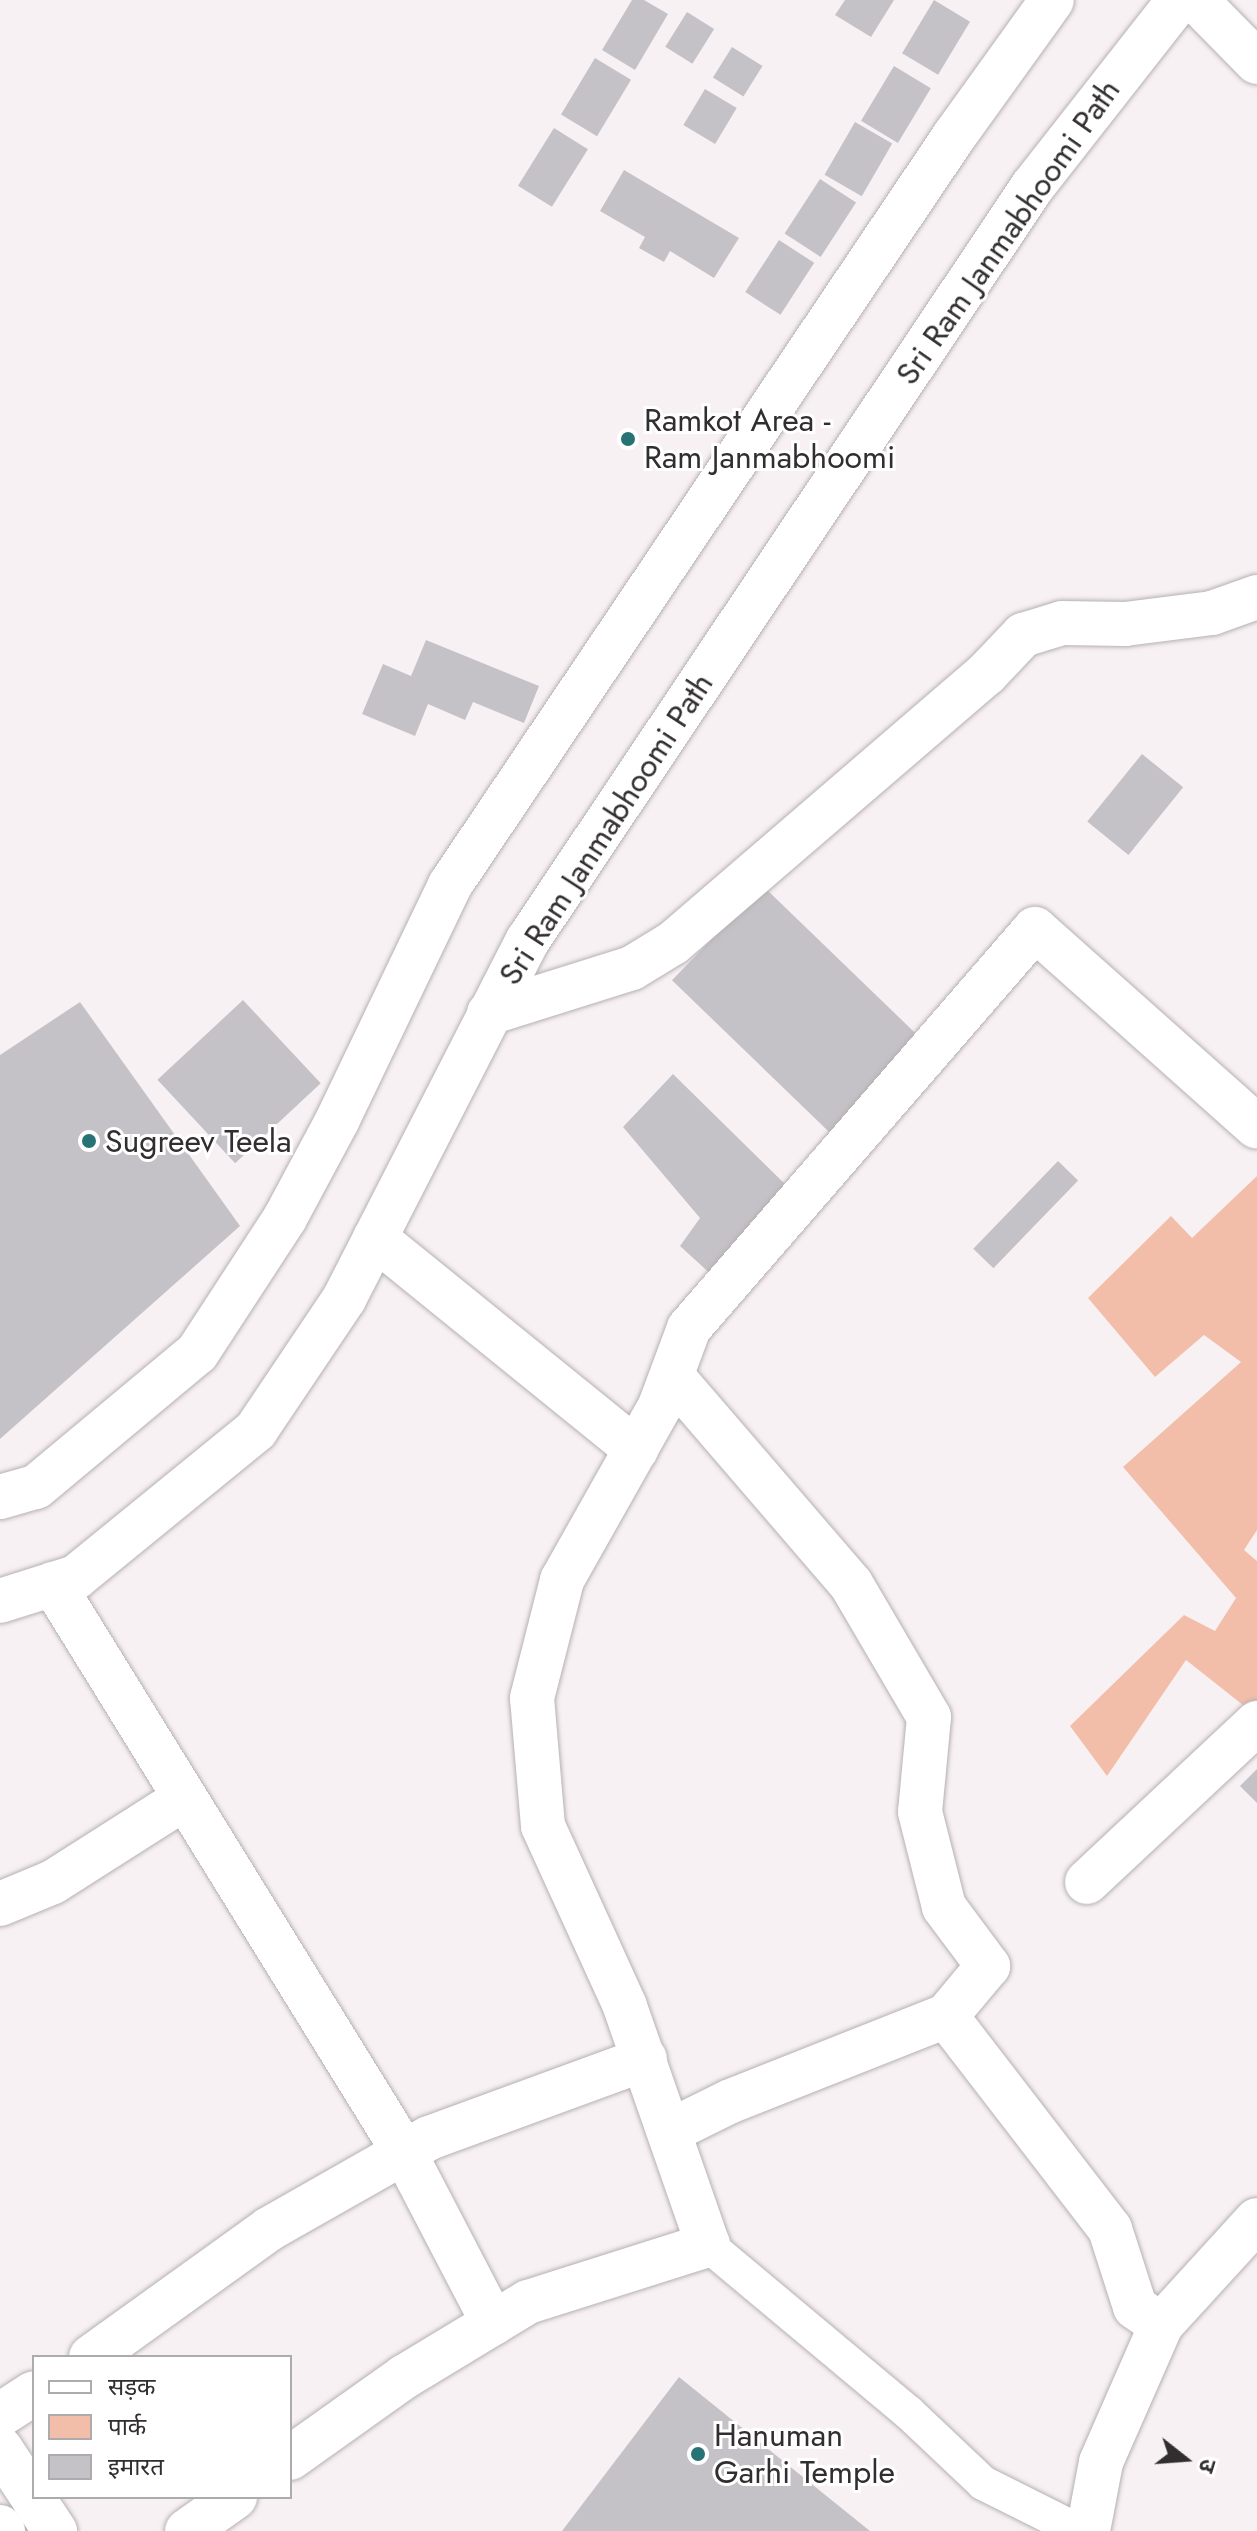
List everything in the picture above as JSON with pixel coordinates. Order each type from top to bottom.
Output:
[{"type":"street","points":[[0,1497],[36,1487],[197,1353],[285,1218],[330,1134],[450,885],[883,240],[1052,0]]},
{"type":"street","name":"Sri Ram Janmabhoomi Path","points":[[0,1601],[76,1577],[256,1430],[344,1299],[528,940],[1033,186],[1179,0]]},
{"type":"street","points":[[1196,0],[1257,62]]},
{"type":"street","points":[[489,1013],[632,968],[673,943],[986,674],[1023,635],[1062,623],[1125,624],[1212,613],[1257,597]]},
{"type":"street","points":[[1079,2531],[983,2483],[897,2403],[708,2245],[672,2130],[645,2059],[543,1826],[532,1698],[562,1580],[636,1449],[672,1376],[689,1328],[1035,929],[1257,1127]]},
{"type":"street","points":[[375,1238],[636,1449]]},
{"type":"street","points":[[672,1376],[851,1584],[929,1717],[920,1812],[944,1907],[988,1966],[946,2016],[731,2101],[672,2130]]},
{"type":"street","points":[[53,1584],[404,2152],[493,2323]]},
{"type":"street","points":[[1087,1882],[1257,1723]]},
{"type":"street","points":[[0,1904],[53,1882],[185,1798]]},
{"type":"street","points":[[946,2016],[1110,2229],[1135,2307],[1161,2325]]},
{"type":"street","points":[[94,2355],[269,2229],[429,2138],[645,2059]]},
{"type":"street","points":[[1088,2531],[1101,2462],[1161,2325],[1257,2220]]},
{"type":"street","points":[[292,2457],[404,2377],[528,2302],[708,2245]]},
{"type":"street","points":[[0,2415],[32,2394]]},
{"type":"street","points":[[0,2448],[32,2496]]},
{"type":"street","points":[[34,2499],[55,2531]]},
{"type":"street","points":[[187,2531],[232,2499]]},
{"type":"green space","points":[[1257,1176],[1257,1530],[1244,1550],[1257,1561],[1257,1701],[1248,1709],[1186,1660],[1107,1776],[1070,1726],[1184,1615],[1215,1631],[1236,1598],[1123,1467],[1241,1362],[1204,1335],[1155,1377],[1088,1298],[1171,1216],[1192,1238]]},
{"type":"building","points":[[632,0],[644,0],[668,14],[635,70],[602,50]]},
{"type":"building","points":[[845,0],[894,0],[871,37],[835,15]]},
{"type":"building","points":[[934,0],[970,22],[938,75],[902,53]]},
{"type":"building","points":[[687,12],[714,29],[692,64],[665,47]]},
{"type":"building","points":[[732,47],[763,66],[743,97],[713,78]]},
{"type":"building","points":[[595,58],[631,80],[597,136],[561,115]]},
{"type":"building","points":[[894,66],[931,88],[898,143],[861,121]]},
{"type":"building","points":[[705,89],[737,108],[715,144],[683,125]]},
{"type":"building","points":[[855,122],[892,144],[862,196],[824,175]]},
{"type":"building","points":[[554,128],[588,149],[552,207],[518,186]]},
{"type":"building","points":[[624,170],[739,238],[714,278],[670,251],[664,262],[639,248],[645,237],[600,211]]},
{"type":"building","points":[[820,179],[856,202],[821,257],[785,234]]},
{"type":"building","points":[[779,240],[814,263],[780,315],[745,292]]},
{"type":"building","points":[[426,640],[539,686],[524,723],[473,702],[465,720],[428,704],[415,736],[362,714],[383,664],[411,676]]},
{"type":"building","points":[[1142,754],[1183,787],[1128,855],[1087,822]]},
{"type":"building","points":[[763,886],[922,1040],[831,1134],[672,980]]},
{"type":"building","points":[[243,1000],[321,1083],[235,1163],[157,1080]]},
{"type":"building","name":"Sugreev Teela","points":[[80,1002],[240,1226],[0,1439],[0,1055]]},
{"type":"building","points":[[673,1074],[790,1189],[715,1278],[680,1246],[700,1218],[623,1127]]},
{"type":"building","points":[[1058,1161],[1078,1180],[993,1268],[973,1249]]},
{"type":"building","points":[[1257,1769],[1257,1803],[1240,1786]]},
{"type":"building","name":"Hanuman Garhi Temple","points":[[679,2377],[870,2531],[562,2531]]},
{"type":"place","name":"Ramkot Area - Ram Janmabhoomi","points":[[628,439]]},
{"type":"place","name":"Sugreev Teela","points":[[89,1141]]},
{"type":"place","name":"Hanuman Garhi Temple","points":[[698,2454]]}]
